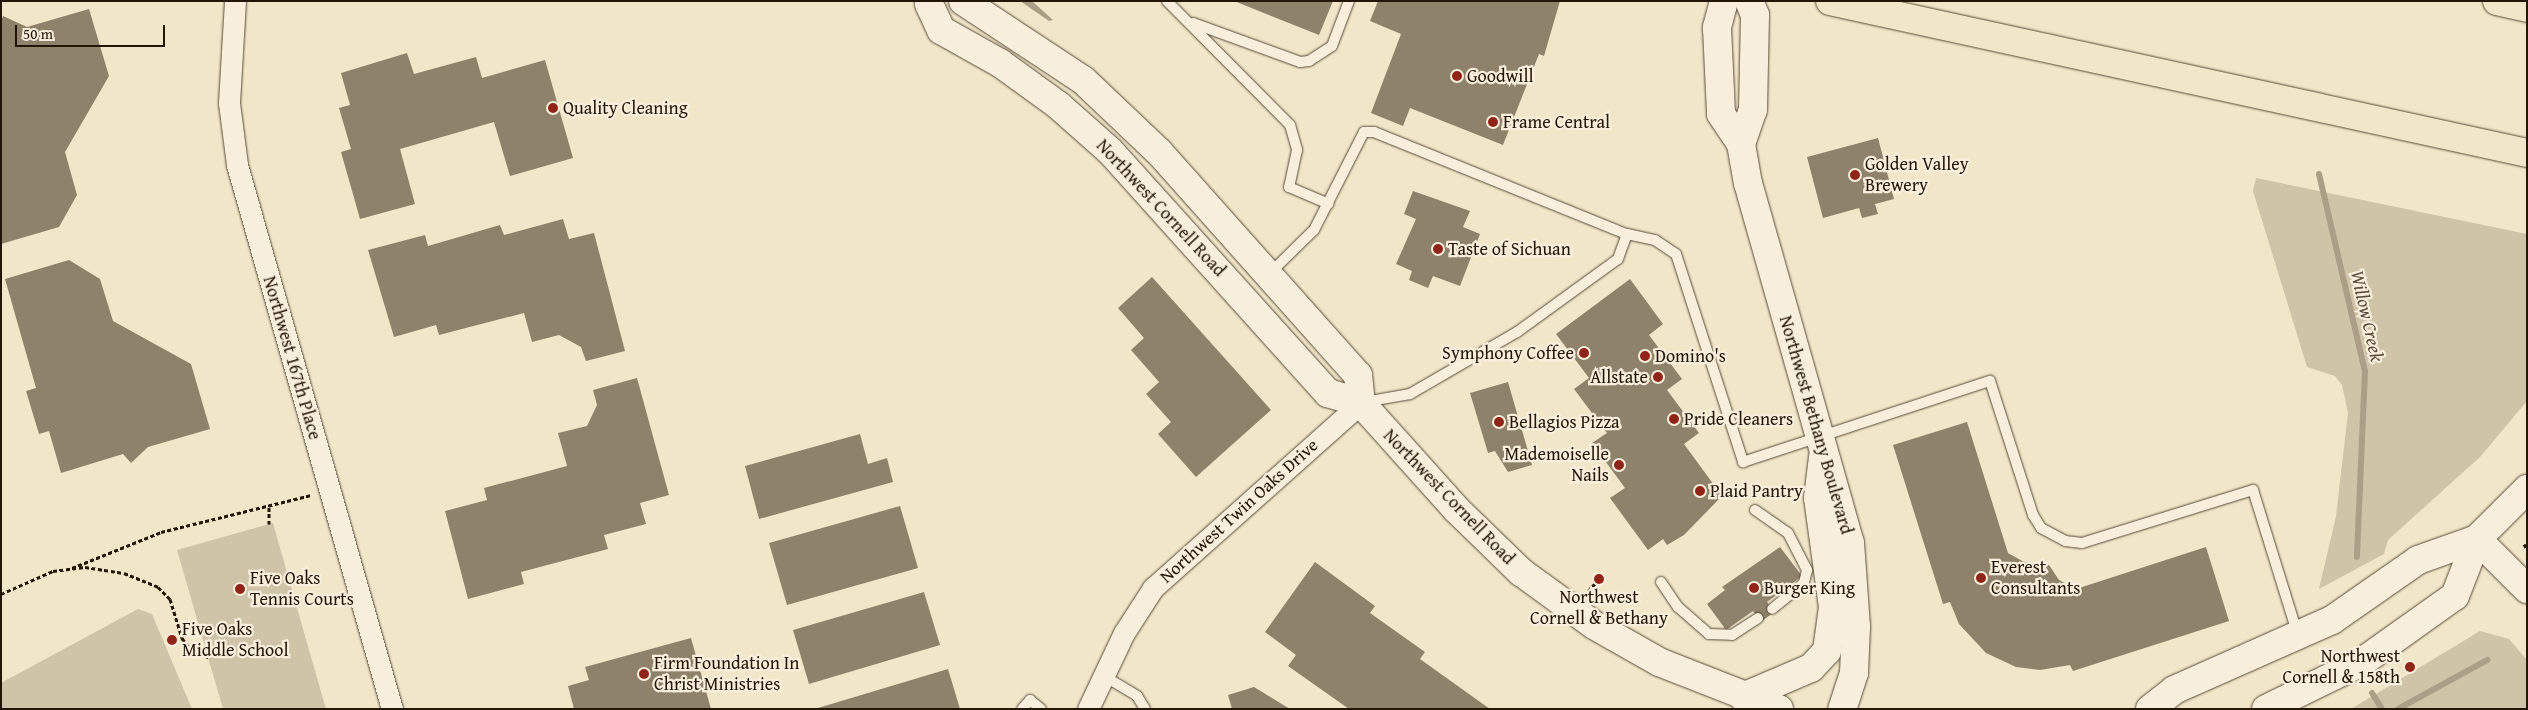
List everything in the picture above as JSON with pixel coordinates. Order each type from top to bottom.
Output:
[{"type":"highway","points":[[1830,1],[2527,153]]},
{"type":"highway","points":[[2497,1],[2527,8]]},
{"type":"main road","name":"Northwest Cornell Road","points":[[963,1],[1056,60],[1108,102],[1269,274],[1358,374],[1361,403]]},
{"type":"main road","name":"Northwest Bethany Boulevard","points":[[1724,1],[1717,28],[1721,114],[1741,144],[1752,200],[1823,443],[1852,562],[1854,673],[1842,709]]},
{"type":"main road","points":[[1741,144],[1753,110],[1754,15],[1749,1]]},
{"type":"main road","name":"Northwest Cornell Road","points":[[933,2],[941,30],[1000,63],[1058,104],[1110,151],[1328,393],[1361,403],[1456,509],[1521,572],[1620,640],[1696,680],[1779,709]]},
{"type":"main road","points":[[1743,697],[1812,668],[1827,651],[1833,607],[1818,498],[1823,443]]},
{"type":"main road","points":[[2266,709],[2362,662],[2455,596],[2478,539],[2527,490]]},
{"type":"main road","points":[[2478,539],[2527,589]]},
{"type":"main road","points":[[2150,709],[2174,690],[2299,637],[2362,601],[2418,560],[2478,539]]},
{"type":"street","name":"Northwest 167th Place","points":[[235,1],[230,103],[237,165],[392,709]]},
{"type":"street","name":"Northwest Twin Oaks Drive","points":[[1088,709],[1124,633],[1153,588],[1361,403]]},
{"type":"lane","points":[[1166,1],[1290,125],[1297,150],[1289,187],[1329,204]]},
{"type":"lane","points":[[1188,21],[1300,62],[1309,61],[1332,46],[1349,1]]},
{"type":"lane","points":[[1269,274],[1301,245],[1329,204],[1358,138],[1374,132],[1627,234],[1655,240],[1676,254],[1743,462],[1823,443],[1861,422],[1990,381],[2041,528],[2064,541],[2082,542],[2253,490],[2299,637]]},
{"type":"lane","points":[[1361,403],[1410,394],[1517,332],[1618,259],[1627,234]]},
{"type":"lane","points":[[1755,510],[1788,532],[1807,570],[1804,583],[1772,609]]},
{"type":"lane","points":[[1660,582],[1678,607],[1709,634],[1732,635],[1758,618]]},
{"type":"lane","points":[[1104,676],[1137,696],[1145,709]]},
{"type":"lane","points":[[1022,709],[1030,700],[1041,709]]},
{"type":"path","points":[[1,594],[37,576],[72,568],[161,532],[269,507],[329,490]]},
{"type":"path","points":[[269,507],[269,524]]},
{"type":"path","points":[[2524,544],[2527,549]]},
{"type":"path","points":[[72,568],[124,573],[158,587],[170,599],[182,638],[192,652],[208,657]]},
{"type":"shaded area","points":[[1020,1],[1032,1],[1053,20],[1049,21]]},
{"type":"shaded area","points":[[2256,178],[2527,234],[2527,401],[2480,457],[2388,540],[2384,554],[2319,589],[2336,516],[2348,413],[2342,385],[2335,376],[2307,367],[2253,191]]},
{"type":"shaded area","name":"Five Oaks Tennis Courts","points":[[273,523],[326,709],[223,709],[177,550]]},
{"type":"shaded area","points":[[138,609],[152,614],[192,709],[1,709],[1,683]]},
{"type":"shaded area","points":[[2480,631],[2509,639],[2527,660],[2527,709],[2351,709]]},
{"type":"building","points":[[1234,1],[1333,1],[1319,35]]},
{"type":"building","name":"Goodwill","points":[[1378,1],[1560,1],[1544,56],[1539,54],[1503,145],[1410,108],[1403,126],[1371,113],[1401,34],[1370,21]]},
{"type":"building","points":[[89,9],[109,76],[65,152],[77,195],[59,227],[1,244],[1,21],[3,16],[27,27]]},
{"type":"building","points":[[407,53],[414,74],[476,57],[482,78],[545,60],[573,158],[510,176],[494,122],[400,149],[415,204],[360,219],[341,152],[351,149],[339,108],[350,105],[341,73]]},
{"type":"building","points":[[1878,138],[1894,199],[1875,204],[1878,214],[1862,218],[1859,208],[1823,218],[1807,157]]},
{"type":"building","name":"Taste of Sichuan","points":[[1413,191],[1470,211],[1463,227],[1480,234],[1460,286],[1433,276],[1428,288],[1409,280],[1412,271],[1396,264],[1416,219],[1404,214]]},
{"type":"building","points":[[563,219],[569,239],[594,233],[625,351],[586,361],[581,347],[559,335],[532,342],[524,313],[439,335],[436,325],[394,337],[368,250],[425,235],[428,246],[500,225],[504,235]]},
{"type":"building","points":[[69,260],[100,279],[113,321],[191,364],[210,429],[148,447],[131,463],[123,454],[61,473],[49,431],[39,434],[26,391],[36,388],[5,279]]},
{"type":"building","points":[[1152,277],[1271,410],[1196,477],[1158,434],[1171,422],[1146,394],[1159,382],[1131,350],[1144,338],[1118,308]]},
{"type":"building","points":[[1630,279],[1663,324],[1649,335],[1682,379],[1667,390],[1699,433],[1684,444],[1722,496],[1684,535],[1667,545],[1663,539],[1648,550],[1610,498],[1625,488],[1592,443],[1607,433],[1574,389],[1589,378],[1556,334]]},
{"type":"building","points":[[637,378],[669,495],[640,503],[646,524],[604,535],[608,549],[521,572],[524,584],[468,599],[445,511],[487,500],[484,488],[567,466],[558,433],[587,426],[597,405],[593,390]]},
{"type":"building","name":"Bellagios Pizza","points":[[1508,382],[1532,465],[1508,472],[1495,451],[1488,453],[1470,393]]},
{"type":"building","points":[[1967,422],[2008,553],[2024,562],[2049,565],[2059,580],[2076,589],[2206,547],[2229,621],[2073,671],[2070,665],[2040,670],[2016,667],[1986,653],[1959,624],[1950,602],[1943,604],[1893,445]]},
{"type":"building","points":[[860,434],[868,464],[887,458],[893,482],[759,519],[745,466]]},
{"type":"building","points":[[900,506],[918,568],[787,605],[769,543]]},
{"type":"building","name":"Burger King","points":[[1780,547],[1802,576],[1767,602],[1774,612],[1761,622],[1753,611],[1726,630],[1707,604],[1725,590],[1722,587]]},
{"type":"building","points":[[1315,562],[1375,606],[1370,613],[1425,652],[1420,659],[1490,709],[1349,709],[1288,666],[1296,655],[1265,632]]},
{"type":"building","points":[[924,592],[940,645],[809,684],[793,630]]},
{"type":"building","name":"Firm Foundation In Christ Ministries","points":[[691,638],[711,709],[574,709],[568,686],[589,680],[585,667]]},
{"type":"building","points":[[948,669],[960,709],[818,709],[818,708]]},
{"type":"building","points":[[1254,687],[1290,709],[1232,709],[1228,695]]},
{"type":"waterway","name":"Willow Creek","points":[[2319,174],[2365,371],[2357,557]]},
{"type":"waterway","points":[[2398,709],[2487,660]]},
{"type":"waterway","name":"Willow Creek","points":[[2372,693],[2382,709]]},
{"type":"place","name":"Goodwill","points":[[1457,76]]},
{"type":"place","name":"Quality Cleaning","points":[[553,108]]},
{"type":"place","name":"Frame Central","points":[[1493,122]]},
{"type":"place","name":"Golden Valley Brewery","points":[[1855,175]]},
{"type":"place","name":"Taste of Sichuan","points":[[1438,249]]},
{"type":"place","name":"Symphony Coffee","points":[[1584,353]]},
{"type":"place","name":"Domino's","points":[[1645,356]]},
{"type":"place","name":"Allstate","points":[[1658,377]]},
{"type":"place","name":"Pride Cleaners","points":[[1674,419]]},
{"type":"place","name":"Bellagios Pizza","points":[[1499,422]]},
{"type":"place","name":"Mademoiselle Nails","points":[[1619,465]]},
{"type":"place","name":"Plaid Pantry","points":[[1700,491]]},
{"type":"place","name":"Everest Consultants","points":[[1981,578]]},
{"type":"place","name":"Northwest Cornell & Bethany","points":[[1599,579]]},
{"type":"place","name":"Burger King","points":[[1754,588]]},
{"type":"place","name":"Five Oaks Tennis Courts","points":[[240,589]]},
{"type":"place","name":"Five Oaks Middle School","points":[[172,640]]},
{"type":"place","name":"Northwest Cornell & 158th","points":[[2410,667]]},
{"type":"place","name":"Firm Foundation In Christ Ministries","points":[[644,674]]}]
